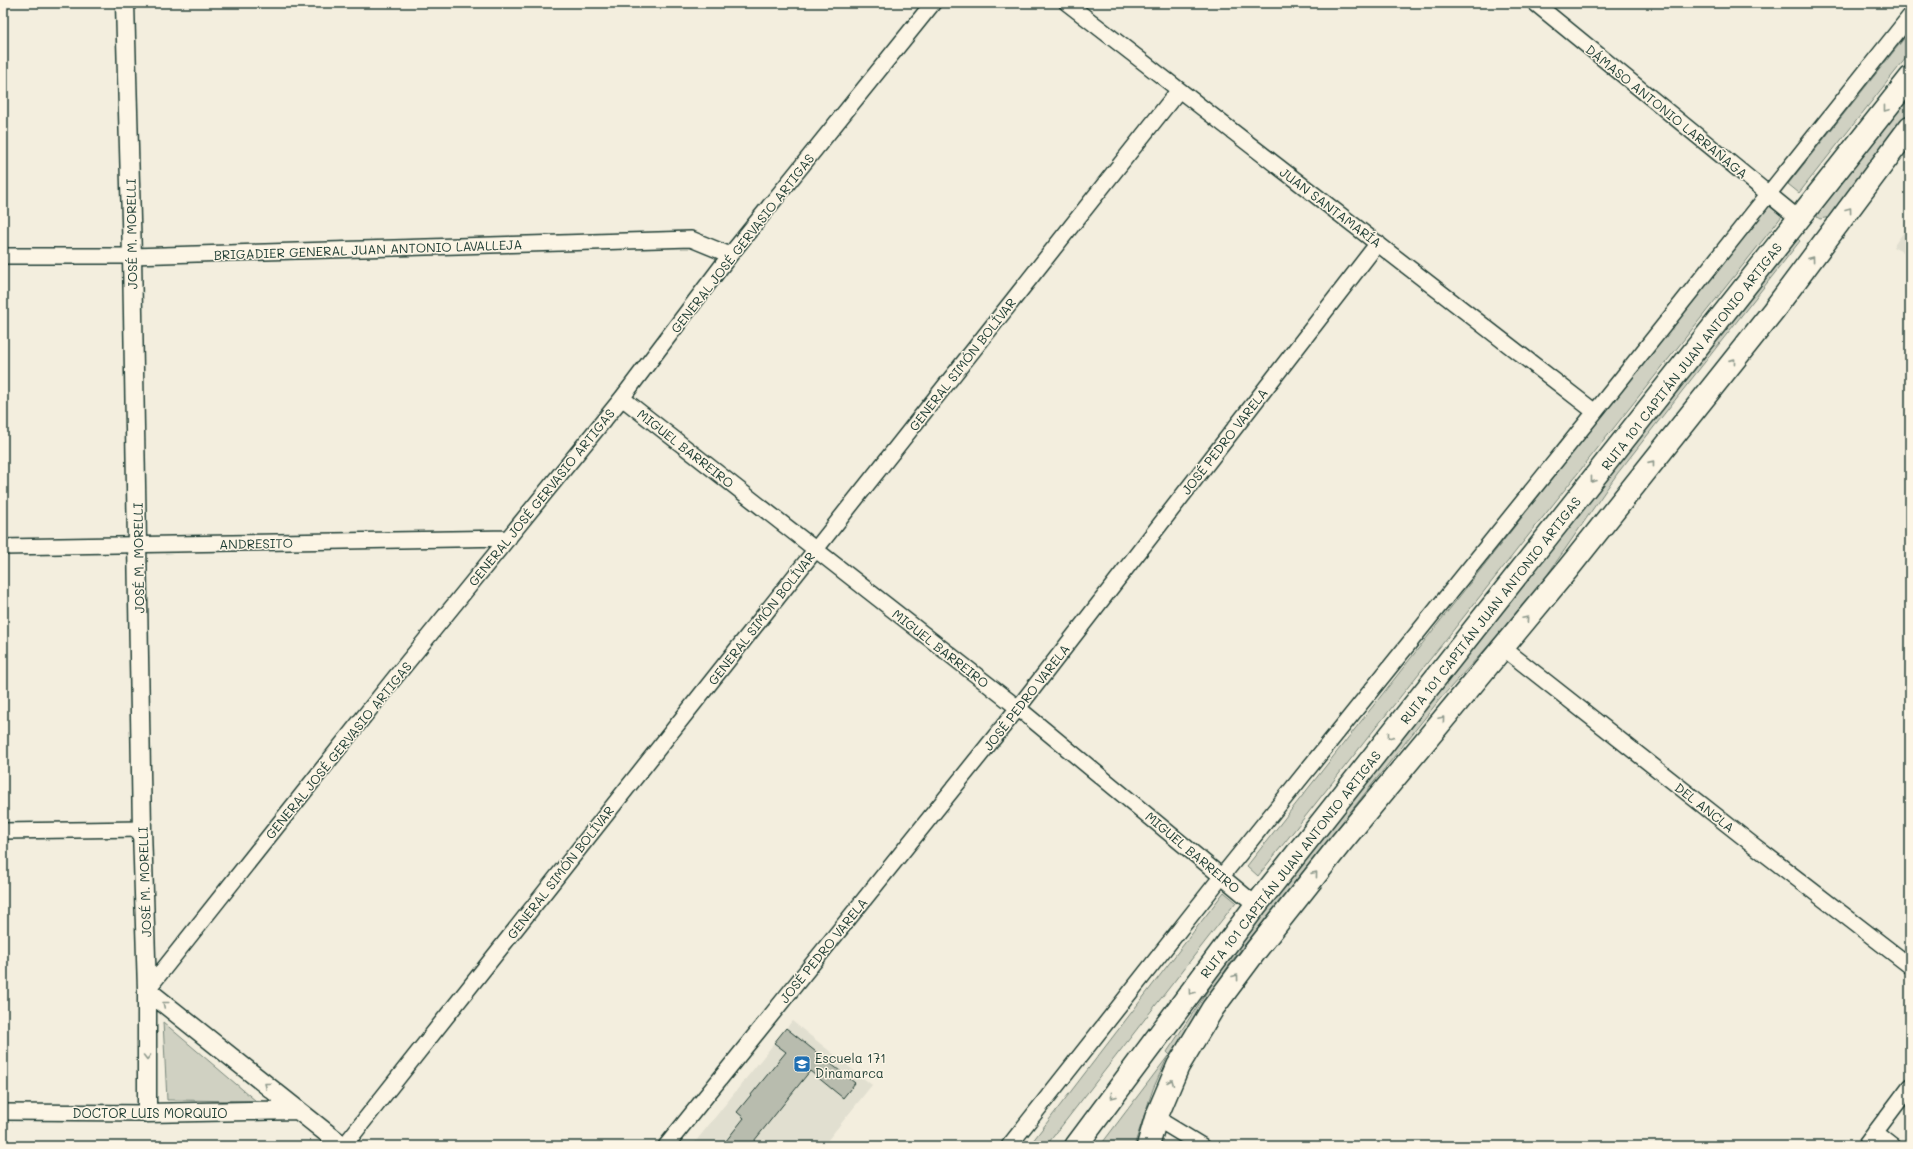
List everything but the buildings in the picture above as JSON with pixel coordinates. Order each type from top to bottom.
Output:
[{"type":"highway","name":"RUTA 101 CAPITÁN JUAN ANTONIO ARTIGAS","points":[[1076,1146],[1256,905],[1910,78]]},
{"type":"highway","name":"RUTA 101 CAPITÁN JUAN ANTONIO ARTIGAS","points":[[1148,1146],[1156,1118],[1178,1066],[1213,1008],[1297,897],[1562,576],[1773,311],[1910,127]]},
{"type":"street","name":"JOSÉ M. MORELLI","points":[[125,3],[138,545],[142,829],[147,990],[147,1113]]},
{"type":"street","name":"GENERAL JOSÉ GERVASIO ARTIGAS","points":[[147,990],[393,680],[622,398],[730,255],[933,3]]},
{"type":"street","name":"JUAN SANTAMARÍA","points":[[1067,3],[1595,412]]},
{"type":"street","name":"DÁMASO ANTONIO LARRAÑAGA","points":[[1535,3],[1799,219]]},
{"type":"street","points":[[1009,1146],[1222,876],[1595,412],[1910,16]]},
{"type":"street","name":"GENERAL SIMÓN BOLÍVAR","points":[[343,1146],[1179,90]]},
{"type":"street","name":"BRIGADIER GENERAL JUAN ANTONIO LAVALLEJA","points":[[3,256],[132,256],[691,239],[730,255]]},
{"type":"street","name":"JOSÉ PEDRO VARELA","points":[[666,1146],[1018,708],[1378,243]]},
{"type":"street","name":"MIGUEL BARREIRO","points":[[622,398],[1018,708],[1256,905]]},
{"type":"street","name":"ANDRESITO","points":[[3,547],[509,538]]},
{"type":"street","name":"DEL ANCLA","points":[[1502,647],[1752,844],[1910,966]]},
{"type":"street","points":[[3,831],[142,829]]},
{"type":"street","points":[[147,990],[343,1146]]},
{"type":"street","points":[[1865,1146],[1910,1086]]},
{"type":"street","name":"DOCTOR LUIS MORQUIO","points":[[3,1112],[147,1113],[297,1110]]},
{"type":"street","points":[[1156,1118],[1188,1142],[1202,1146]]},
{"type":"street","points":[[1876,1132],[1893,1146]]},
{"type":"shaded area","points":[[1910,31],[1910,53],[1799,193],[1788,184]]},
{"type":"shaded area","points":[[1910,96],[1910,111],[1830,217],[1820,219],[1817,217],[1818,213]]},
{"type":"shaded area","points":[[1768,205],[1782,216],[1258,876],[1247,866]]},
{"type":"shaded area","points":[[1910,223],[1910,256],[1893,247]]},
{"type":"shaded area","points":[[1797,238],[1800,241],[1617,474],[1530,600],[1440,699],[1231,962],[1170,1055],[1167,1052],[1228,960],[1258,920]]},
{"type":"shaded area","points":[[1224,892],[1236,902],[1046,1146],[1029,1146]]},
{"type":"shaded area","name":"Escuela 171 Dinamarca","points":[[792,1021],[872,1085],[823,1146],[692,1146]]},
{"type":"shaded area","points":[[163,1022],[256,1101],[167,1100]]},
{"type":"shaded area","points":[[1168,1056],[1153,1089],[1134,1146],[1100,1146]]},
{"type":"place","name":"Escuela 171 Dinamarca","points":[[802,1064]]}]
